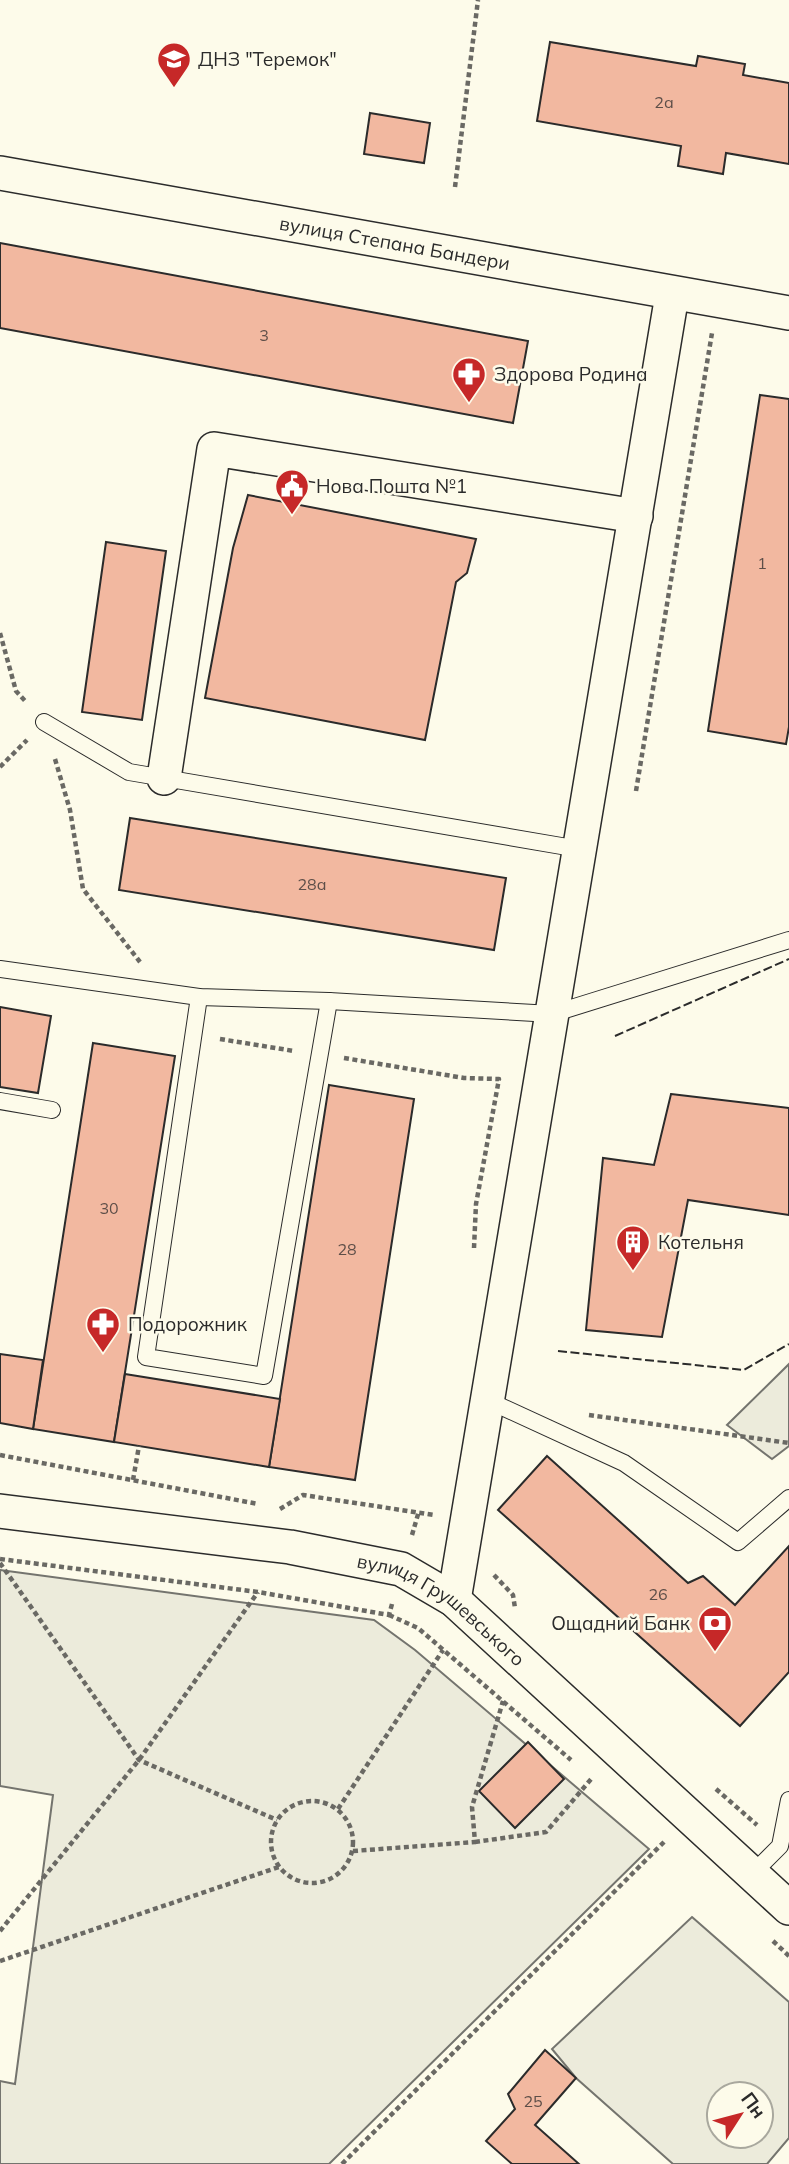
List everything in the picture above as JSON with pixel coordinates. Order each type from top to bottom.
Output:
[{"type":"street","name":"вулиця Степана Бандери","points":[[0,173],[672,295],[715,298],[789,313]]},
{"type":"street","points":[[454,1601],[672,295]]},
{"type":"street","points":[[164,778],[214,449],[636,516]]},
{"type":"street","name":"вулиця Грушевського","points":[[0,1511],[290,1547],[401,1569],[454,1601],[789,1908]]},
{"type":"lane","points":[[44,722],[130,772],[579,849]]},
{"type":"lane","points":[[0,969],[200,997],[329,1001],[552,1014],[789,940]]},
{"type":"lane","points":[[200,997],[146,1357],[264,1376],[329,1001]]},
{"type":"lane","points":[[0,1101],[52,1110]]},
{"type":"lane","points":[[487,1400],[624,1463],[738,1542],[789,1498]]},
{"type":"lane","points":[[752,1874],[780,1846],[789,1800]]},
{"type":"path","points":[[455,187],[478,0]]},
{"type":"path","points":[[636,792],[709,355],[715,298]]},
{"type":"path","points":[[0,633],[16,691],[44,722],[70,810],[83,889],[109,918],[162,992]]},
{"type":"path","points":[[0,767],[44,722]]},
{"type":"path","points":[[217,1038],[464,1078],[499,1079],[476,1204],[474,1255]]},
{"type":"path","points":[[583,1414],[789,1443]]},
{"type":"path","points":[[133,1480],[139,1446]]},
{"type":"path","points":[[389,1615],[419,1511]]},
{"type":"path","points":[[0,1561],[258,1592],[389,1615],[418,1628],[600,1785]]},
{"type":"path","points":[[0,1561],[139,1760],[277,1820]]},
{"type":"path","points":[[0,1931],[139,1760],[258,1592]]},
{"type":"path","points":[[338,1810],[443,1650]]},
{"type":"path","points":[[475,1842],[472,1807],[503,1701]]},
{"type":"path","points":[[353,1851],[475,1842],[546,1832],[592,1778]]},
{"type":"path","points":[[305,1801],[323,1801],[338,1810],[351,1828],[353,1851],[342,1871],[321,1883],[298,1881],[279,1867],[271,1844],[277,1820],[289,1807],[305,1801]]},
{"type":"path","points":[[654,1833],[674,1850]]},
{"type":"path","points":[[342,2164],[664,1842]]},
{"type":"path","points":[[0,1961],[279,1867]]},
{"type":"path","points":[[770,1938],[789,1956]]},
{"type":"shaded area","points":[[789,1364],[789,1446],[772,1459],[727,1425]]},
{"type":"shaded area","points":[[0,1570],[374,1620],[415,1650],[649,1849],[329,2164],[0,2164],[0,2081],[15,2084],[53,1795],[0,1786]]},
{"type":"shaded area","points":[[692,1917],[789,2002],[789,2138],[767,2164],[673,2164],[576,2078],[552,2049]]},
{"type":"building","points":[[550,42],[696,66],[698,56],[745,64],[743,75],[789,83],[789,164],[726,153],[723,174],[678,166],[681,146],[537,121]]},
{"type":"building","points":[[370,113],[430,123],[424,163],[364,154]]},
{"type":"building","points":[[0,243],[528,341],[513,423],[0,328]]},
{"type":"building","points":[[760,395],[789,399],[789,727],[786,744],[708,731]]},
{"type":"building","points":[[248,495],[476,539],[467,573],[456,582],[425,740],[205,698],[233,548]]},
{"type":"building","points":[[106,542],[166,551],[142,720],[82,712]]},
{"type":"building","points":[[130,818],[506,878],[494,950],[119,890]]},
{"type":"building","points":[[0,1007],[51,1016],[38,1093],[0,1087]]},
{"type":"building","points":[[93,1043],[175,1056],[114,1442],[33,1429]]},
{"type":"building","points":[[329,1085],[414,1099],[355,1480],[269,1467]]},
{"type":"building","name":"Котельня","points":[[671,1094],[789,1108],[789,1215],[688,1200],[662,1337],[586,1330],[603,1158],[654,1165]]},
{"type":"building","points":[[0,1354],[43,1360],[33,1429],[0,1423]]},
{"type":"building","points":[[125,1374],[280,1399],[269,1467],[114,1442]]},
{"type":"building","points":[[547,1456],[688,1583],[703,1576],[735,1605],[789,1546],[789,1672],[740,1726],[498,1510]]},
{"type":"building","points":[[528,1742],[564,1779],[515,1828],[479,1791]]},
{"type":"building","points":[[545,2050],[576,2078],[535,2125],[579,2164],[512,2164],[486,2141],[515,2109],[508,2094]]},
{"type":"fence","points":[[615,1036],[789,959]]},
{"type":"fence","points":[[558,1351],[744,1370],[789,1344]]},
{"type":"place","name":"ДНЗ \"Теремок\"","points":[[174,89]]},
{"type":"place","name":"Здорова Родина","points":[[469,404]]},
{"type":"place","name":"Нова Пошта №1","points":[[292,516]]},
{"type":"place","name":"Котельня","points":[[633,1272]]},
{"type":"place","name":"Подорожник","points":[[103,1354]]},
{"type":"place","name":"Ощадний Банк","points":[[715,1653]]}]
